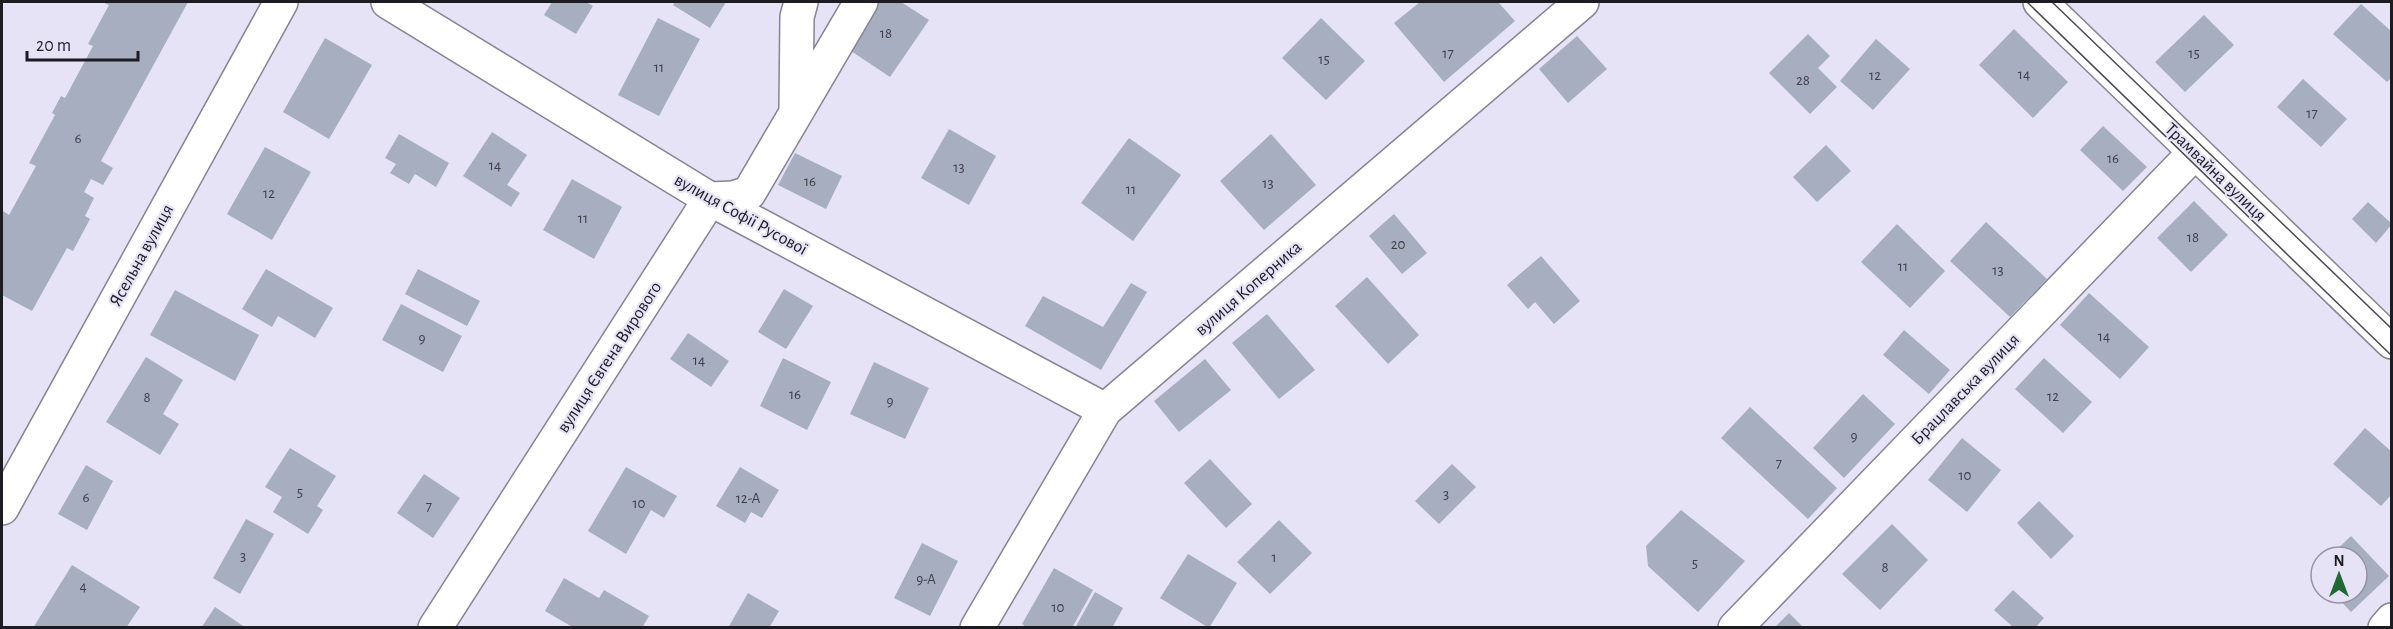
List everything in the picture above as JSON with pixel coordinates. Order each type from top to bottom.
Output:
[{"type":"street","name":"Ясельна вулиця","points":[[2,508],[9,467],[281,2]]},
{"type":"street","name":"вулиця Софії Русової","points":[[388,2],[710,199],[1105,410]]},
{"type":"street","points":[[796,112],[797,17],[801,2]]},
{"type":"street","points":[[710,199],[733,198],[749,193],[861,2]]},
{"type":"street","name":"вулиця Коперника","points":[[977,627],[1105,410],[1582,2]]},
{"type":"street","name":"Трамвайна вулиця","points":[[2040,2],[2391,342]]},
{"type":"street","name":"Брацлавська вулиця","points":[[1736,627],[2195,152]]},
{"type":"street","name":"вулиця Євгена Вирового","points":[[435,627],[710,199]]},
{"type":"street","points":[[2385,627],[2391,620]]},
{"type":"building","points":[[102,2],[188,2],[101,161],[113,168],[103,185],[91,179],[84,192],[94,198],[85,216],[90,219],[73,251],[67,248],[32,311],[2,295],[2,214],[3,211],[9,215],[36,166],[29,163],[55,115],[52,113],[61,96],[65,98],[93,46],[88,44],[109,5]]},
{"type":"building","points":[[552,2],[586,2],[593,6],[576,34],[544,15]]},
{"type":"building","points":[[675,2],[726,2],[710,28],[673,5]]},
{"type":"building","points":[[875,2],[901,2],[929,20],[890,77],[845,47]]},
{"type":"building","points":[[1420,2],[1498,2],[1515,21],[1444,82],[1394,23]]},
{"type":"building","points":[[2361,4],[2392,32],[2392,77],[2387,82],[2333,34]]},
{"type":"building","points":[[2204,15],[2234,45],[2185,92],[2155,62]]},
{"type":"building","points":[[658,18],[700,39],[659,116],[618,95]]},
{"type":"building","points":[[1321,18],[1365,61],[1326,100],[1282,58]]},
{"type":"building","points":[[2014,29],[2068,82],[2033,118],[1979,65]]},
{"type":"building","points":[[1808,34],[1830,56],[1818,68],[1837,87],[1810,114],[1769,73]]},
{"type":"building","points":[[1577,36],[1607,69],[1568,103],[1539,69]]},
{"type":"building","points":[[325,38],[372,65],[329,139],[283,112]]},
{"type":"building","points":[[1876,39],[1910,69],[1873,110],[1840,81]]},
{"type":"building","points":[[2303,79],[2347,119],[2321,147],[2277,107]]},
{"type":"building","points":[[2103,126],[2147,167],[2123,191],[2080,150]]},
{"type":"building","points":[[949,129],[996,156],[969,205],[921,178]]},
{"type":"building","points":[[492,132],[527,155],[507,185],[520,193],[511,207],[463,176]]},
{"type":"building","points":[[399,134],[449,163],[436,187],[415,174],[409,184],[390,173],[396,164],[385,158]]},
{"type":"building","points":[[1271,134],[1316,185],[1264,230],[1220,181]]},
{"type":"building","points":[[1129,138],[1181,175],[1133,241],[1081,203]]},
{"type":"building","points":[[1826,145],[1851,171],[1817,202],[1793,177]]},
{"type":"building","points":[[265,147],[311,172],[272,240],[227,214]]},
{"type":"building","points":[[795,153],[842,176],[826,209],[778,185]]},
{"type":"building","points":[[572,179],[622,207],[594,259],[543,230]]},
{"type":"building","points":[[2194,201],[2228,235],[2191,272],[2157,238]]},
{"type":"building","points":[[2368,202],[2392,224],[2376,243],[2352,219]]},
{"type":"building","points":[[1394,214],[1427,253],[1402,274],[1369,236]]},
{"type":"building","points":[[1986,222],[2047,279],[2010,317],[1950,261]]},
{"type":"building","points":[[1897,224],[1945,271],[1910,308],[1861,262]]},
{"type":"building","points":[[1541,256],[1580,301],[1554,324],[1535,302],[1528,309],[1507,285]]},
{"type":"building","points":[[266,269],[333,308],[315,338],[278,316],[272,327],[242,309]]},
{"type":"building","points":[[418,269],[480,301],[467,326],[405,294]]},
{"type":"building","points":[[1367,277],[1419,335],[1388,364],[1335,306]]},
{"type":"building","points":[[1131,283],[1147,292],[1101,370],[1025,326],[1043,296],[1103,327]]},
{"type":"building","points":[[784,289],[813,306],[786,349],[758,332]]},
{"type":"building","points":[[175,290],[259,335],[235,381],[150,335]]},
{"type":"building","points":[[2089,293],[2149,347],[2120,379],[2060,325]]},
{"type":"building","points":[[401,304],[462,336],[443,372],[382,340]]},
{"type":"building","points":[[1267,314],[1315,370],[1279,399],[1232,343]]},
{"type":"building","points":[[1904,330],[1950,370],[1929,394],[1883,355]]},
{"type":"building","points":[[688,333],[729,361],[711,387],[670,359]]},
{"type":"building","points":[[146,357],[183,380],[163,414],[179,424],[160,455],[106,422]]},
{"type":"building","points":[[783,358],[831,382],[807,430],[760,406]]},
{"type":"building","points":[[2044,358],[2092,402],[2063,433],[2015,389]]},
{"type":"building","points":[[1205,359],[1231,390],[1179,432],[1154,401]]},
{"type":"building","points":[[874,362],[929,388],[905,439],[850,414]]},
{"type":"building","points":[[1863,394],[1895,424],[1844,478],[1813,448]]},
{"type":"building","points":[[1750,407],[1837,488],[1808,519],[1721,438]]},
{"type":"building","points":[[2365,428],[2392,452],[2392,494],[2381,506],[2333,464]]},
{"type":"building","points":[[1962,438],[2001,470],[1967,512],[1928,480]]},
{"type":"building","points":[[290,448],[336,476],[317,506],[323,510],[308,534],[273,512],[282,497],[265,487]]},
{"type":"building","points":[[1210,459],[1252,504],[1226,528],[1184,483]]},
{"type":"building","points":[[1452,464],[1476,487],[1439,524],[1415,501]]},
{"type":"building","points":[[86,465],[113,481],[87,530],[58,514]]},
{"type":"building","points":[[626,467],[677,496],[664,518],[651,510],[626,554],[588,531]]},
{"type":"building","points":[[740,467],[779,490],[762,518],[751,512],[745,523],[716,506]]},
{"type":"building","points":[[424,474],[460,498],[433,538],[397,513]]},
{"type":"building","points":[[2039,501],[2074,536],[2051,559],[2017,523]]},
{"type":"building","points":[[1681,510],[1745,561],[1698,612],[1648,566],[1646,546]]},
{"type":"building","points":[[246,519],[274,534],[240,594],[213,578]]},
{"type":"building","points":[[1279,520],[1312,553],[1270,594],[1237,562]]},
{"type":"building","points":[[1892,524],[1928,560],[1880,610],[1842,574]]},
{"type":"building","points":[[2351,536],[2360,545],[2342,545]]},
{"type":"building","points":[[922,543],[958,561],[930,616],[894,598]]},
{"type":"building","points":[[1188,554],[1237,583],[1209,628],[1160,598]]},
{"type":"building","points":[[2369,555],[2389,576],[2369,595]]},
{"type":"building","points":[[72,565],[140,607],[126,628],[33,628]]},
{"type":"building","points":[[1054,568],[1093,590],[1072,628],[1027,628],[1022,624]]},
{"type":"building","points":[[564,578],[599,598],[604,590],[649,616],[642,628],[574,628],[545,611]]},
{"type":"building","points":[[2013,590],[2044,618],[2035,628],[2014,628],[1994,610]]},
{"type":"building","points":[[1095,592],[1123,608],[1112,628],[1075,628]]},
{"type":"building","points":[[748,593],[779,611],[769,628],[728,628]]},
{"type":"building","points":[[2344,605],[2358,605],[2351,612]]},
{"type":"building","points":[[215,607],[246,628],[201,628]]},
{"type":"building","points":[[1789,613],[1804,628],[1774,628]]},
{"type":"tram line","points":[[2027,2],[2392,356]]},
{"type":"tram line","points":[[2052,2],[2392,329]]}]
